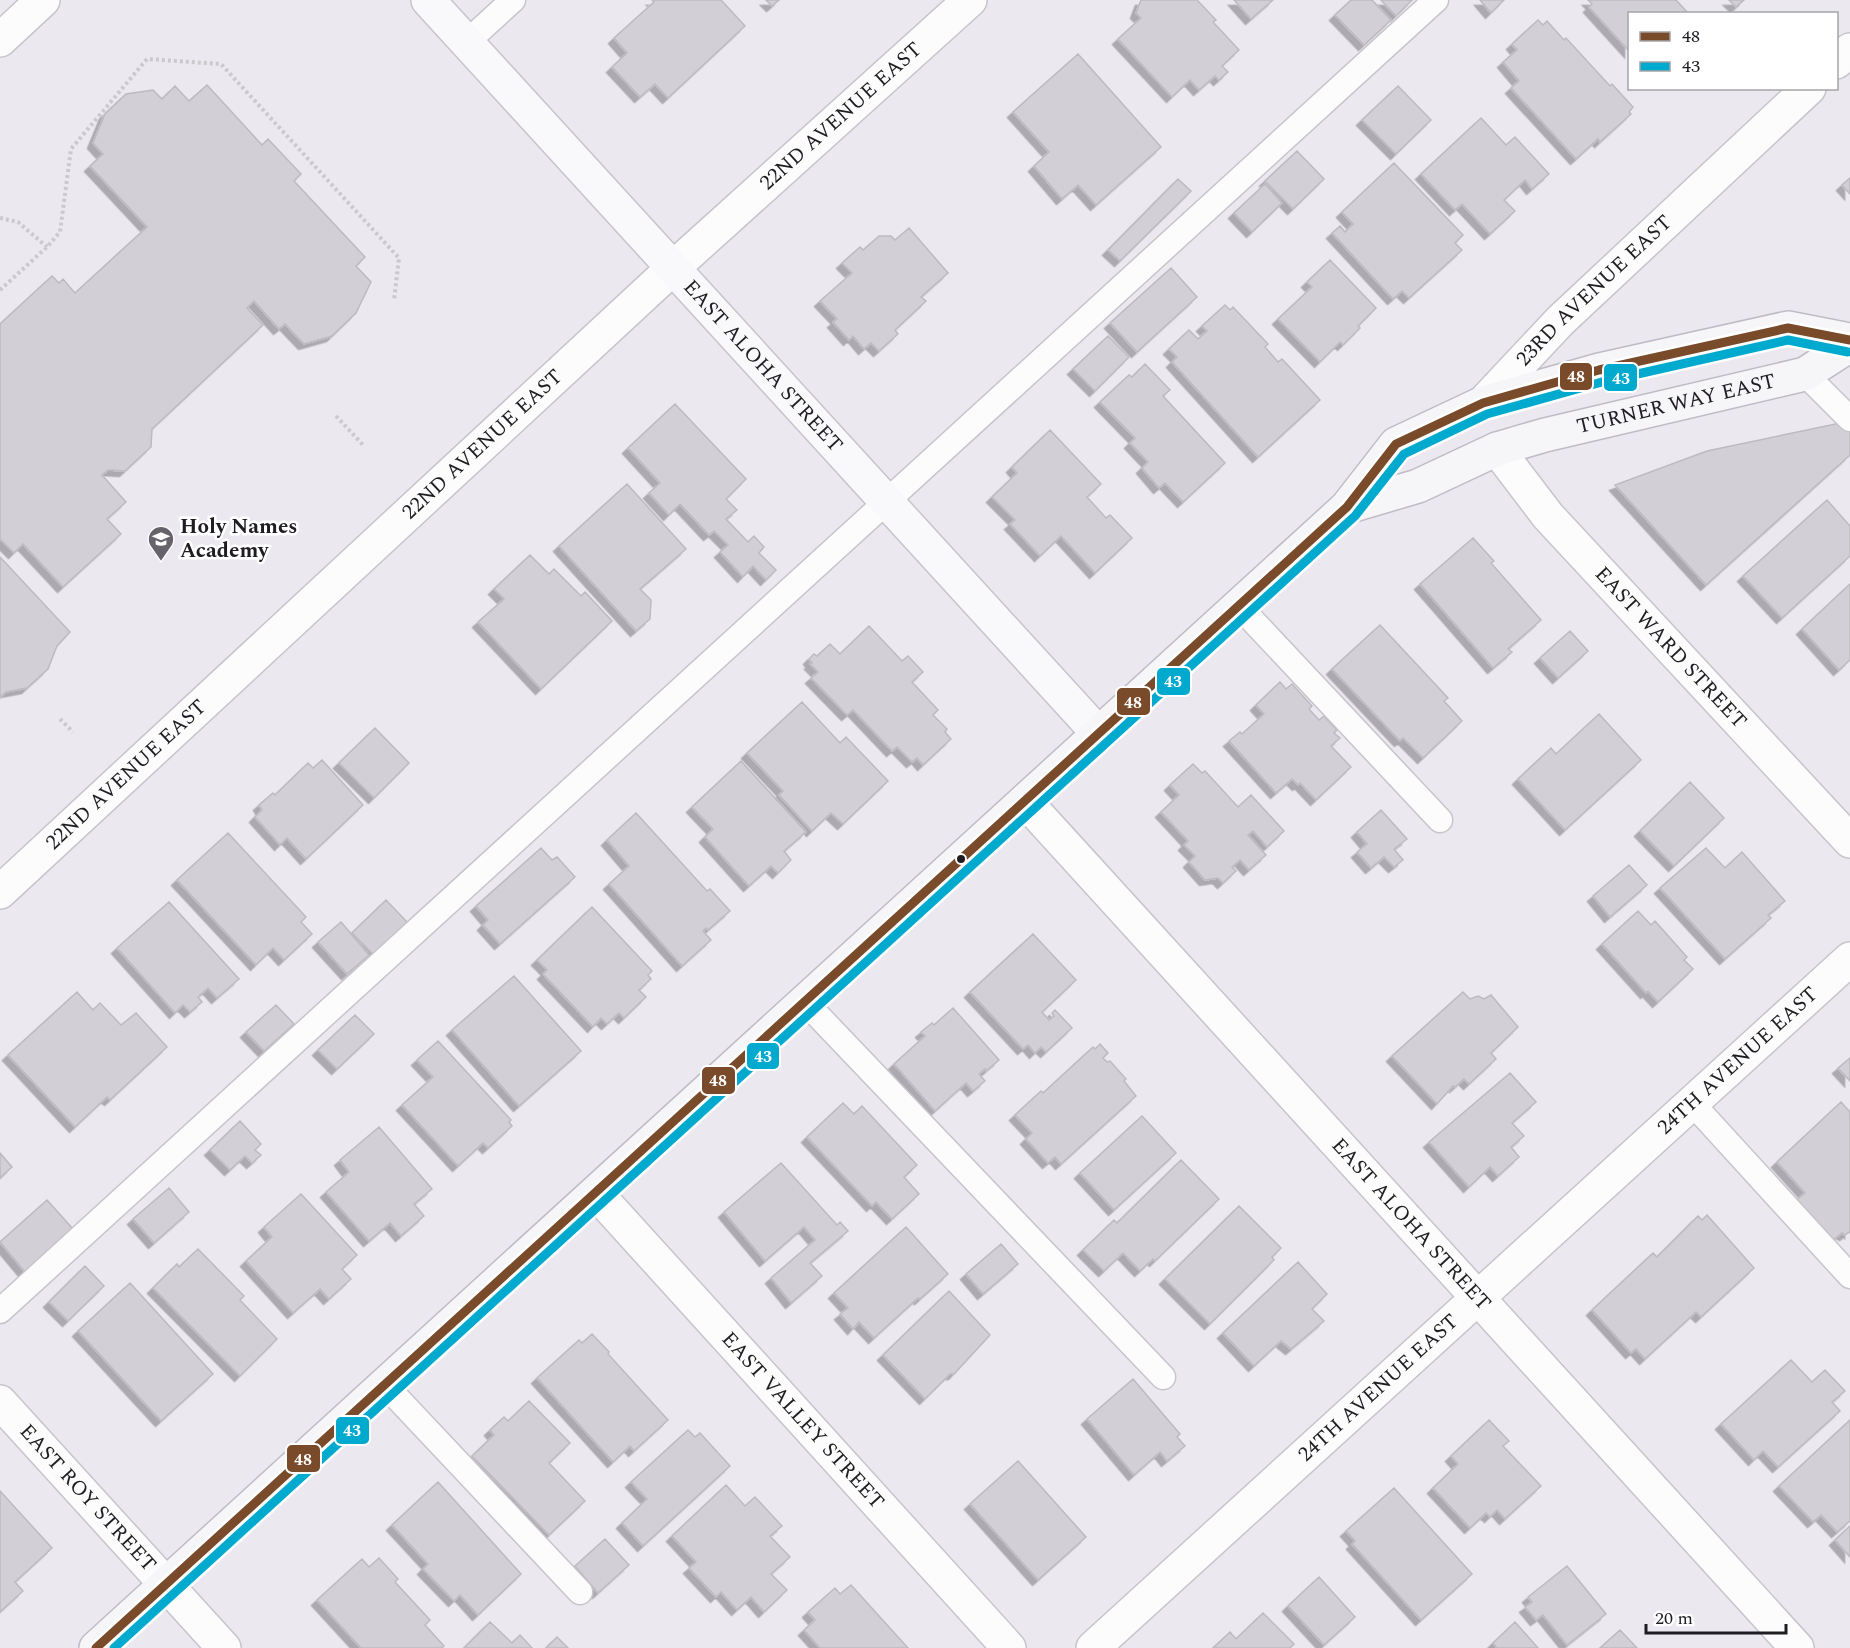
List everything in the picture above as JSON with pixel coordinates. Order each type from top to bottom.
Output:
[{"type":"main road","points":[[1483,403],[1599,370],[1788,328],[1850,340]]},
{"type":"main road","name":"TURNER WAY EAST","points":[[1497,449],[1612,418],[1805,374],[1850,345]]},
{"type":"main road","name":"23RD AVENUE EAST","points":[[96,1648],[597,1194],[1347,507],[1396,444],[1483,403]]},
{"type":"main road","name":"23RD AVENUE EAST","points":[[1347,507],[1418,486],[1497,449]]},
{"type":"street","points":[[0,40],[43,0]]},
{"type":"street","name":"EAST ALOHA STREET","points":[[428,0],[1099,734]]},
{"type":"street","name":"22ND AVENUE EAST","points":[[0,892],[674,268],[970,0]]},
{"type":"street","points":[[1838,60],[1850,50]]},
{"type":"street","name":"23RD AVENUE EAST","points":[[1483,403],[1560,321],[1807,90]]},
{"type":"street","name":"EAST WARD STREET","points":[[1497,449],[1548,516],[1850,841]]},
{"type":"street","name":"EAST ALOHA STREET","points":[[1025,801],[1797,1648]]},
{"type":"street","name":"24TH AVENUE EAST","points":[[1093,1648],[1850,959]]},
{"type":"street","name":"EAST VALLEY STREET","points":[[597,1194],[1009,1648]]},
{"type":"street","name":"EAST ROY STREET","points":[[0,1401],[224,1648]]},
{"type":"lane","points":[[467,42],[513,0]]},
{"type":"lane","points":[[0,1311],[1436,0]]},
{"type":"lane","points":[[1805,374],[1850,419]]},
{"type":"lane","points":[[1239,606],[1440,820]]},
{"type":"lane","points":[[805,1002],[1163,1377]]},
{"type":"lane","points":[[1691,1102],[1850,1276]]},
{"type":"lane","points":[[385,1385],[580,1592]]},
{"type":"path","points":[[0,290],[60,232],[71,149],[147,59],[221,64],[399,258],[394,300]]},
{"type":"path","points":[[0,218],[18,222],[47,247]]},
{"type":"path","points":[[336,416],[364,446]]},
{"type":"path","points":[[60,719],[73,732]]},
{"type":"building","points":[[652,0],[721,0],[745,26],[668,98],[655,84],[640,97],[612,67],[627,53],[614,38],[654,2]]},
{"type":"building","points":[[766,0],[779,0],[772,6]]},
{"type":"building","points":[[1141,0],[1197,0],[1216,20],[1213,22],[1239,50],[1222,66],[1228,72],[1219,80],[1215,76],[1199,90],[1190,80],[1172,97],[1118,39],[1141,18],[1136,13]]},
{"type":"building","points":[[1234,0],[1273,0],[1251,19]]},
{"type":"building","points":[[1351,0],[1372,0],[1391,20],[1364,45],[1335,15]]},
{"type":"building","points":[[1381,0],[1412,0],[1396,16]]},
{"type":"building","points":[[1480,0],[1504,0],[1491,13]]},
{"type":"building","points":[[1588,0],[1676,0],[1687,12],[1628,12],[1628,50],[1589,7],[1592,4]]},
{"type":"building","points":[[1729,0],[1744,0],[1736,7]]},
{"type":"building","points":[[1538,20],[1543,25],[1547,21],[1564,40],[1566,38],[1610,86],[1612,84],[1633,107],[1629,112],[1631,114],[1600,142],[1598,139],[1576,159],[1511,88],[1519,81],[1503,62],[1517,50],[1512,44]]},
{"type":"building","points":[[1078,54],[1161,147],[1096,205],[1078,185],[1062,199],[1034,166],[1049,152],[1013,112]]},
{"type":"building","points":[[207,85],[262,145],[268,139],[301,174],[294,181],[365,257],[356,266],[371,282],[356,313],[332,336],[304,344],[285,324],[279,329],[254,301],[247,308],[263,325],[152,429],[151,447],[125,471],[108,470],[102,475],[126,502],[107,519],[121,534],[63,587],[23,544],[14,553],[0,539],[0,324],[52,276],[59,283],[63,279],[75,293],[147,227],[90,166],[103,154],[93,143],[105,114],[126,94],[153,90],[162,99],[175,86],[189,101]]},
{"type":"building","points":[[1398,86],[1431,120],[1396,154],[1362,120]]},
{"type":"building","points":[[1481,118],[1506,145],[1515,137],[1549,174],[1532,189],[1525,180],[1504,200],[1515,211],[1490,234],[1462,204],[1455,210],[1421,174]]},
{"type":"building","points":[[1297,151],[1324,179],[1293,209],[1265,181]]},
{"type":"building","points":[[1394,163],[1463,235],[1455,243],[1462,250],[1409,298],[1402,291],[1393,299],[1332,233],[1340,226],[1345,232],[1353,224],[1342,212]]},
{"type":"building","points":[[1850,178],[1850,194],[1842,185]]},
{"type":"building","points":[[1178,179],[1191,191],[1120,261],[1108,250]]},
{"type":"building","points":[[1265,184],[1282,203],[1252,232],[1234,213]]},
{"type":"building","points":[[909,228],[948,273],[921,297],[926,301],[895,330],[898,334],[879,351],[871,343],[864,349],[853,336],[849,340],[833,322],[837,319],[820,301],[852,273],[842,263],[860,247],[863,250],[879,236],[891,236],[895,240]]},
{"type":"building","points":[[1330,260],[1376,308],[1343,345],[1340,342],[1320,362],[1278,319],[1312,287],[1307,282]]},
{"type":"building","points":[[1171,268],[1197,297],[1137,352],[1110,323]]},
{"type":"building","points":[[1225,305],[1230,310],[1233,307],[1268,344],[1265,347],[1278,362],[1282,359],[1320,400],[1258,457],[1172,362],[1177,357],[1169,349],[1189,330],[1198,339],[1207,331],[1202,326]]},
{"type":"building","points":[[1108,336],[1129,357],[1095,391],[1073,369]]},
{"type":"building","points":[[1145,364],[1170,390],[1163,396],[1225,463],[1183,502],[1165,483],[1159,488],[1142,468],[1148,462],[1130,443],[1135,438],[1100,402],[1129,375],[1132,377]]},
{"type":"building","points":[[675,404],[746,479],[726,499],[737,510],[726,519],[748,542],[754,536],[764,547],[759,553],[776,570],[766,580],[753,566],[743,577],[720,552],[728,545],[714,531],[709,535],[680,504],[669,515],[649,493],[660,483],[628,448]]},
{"type":"building","points":[[1845,422],[1850,428],[1850,455],[1706,585],[1615,485],[1707,451]]},
{"type":"building","points":[[1050,430],[1101,484],[1087,497],[1106,518],[1110,515],[1132,538],[1095,573],[1061,536],[1040,556],[1010,524],[1015,520],[992,497],[1017,473],[1012,467]]},
{"type":"building","points":[[627,484],[686,549],[640,589],[651,600],[650,619],[636,631],[559,546]]},
{"type":"building","points":[[1827,500],[1850,526],[1850,556],[1782,618],[1743,576]]},
{"type":"building","points":[[1473,538],[1494,561],[1491,563],[1541,620],[1508,649],[1512,652],[1493,668],[1420,584]]},
{"type":"building","points":[[530,555],[549,574],[554,569],[581,596],[585,592],[612,621],[541,689],[478,622],[504,599],[494,589]]},
{"type":"building","points":[[0,557],[70,632],[57,646],[48,669],[27,688],[6,692],[0,697]]},
{"type":"building","points":[[1850,584],[1850,660],[1839,670],[1802,629]]},
{"type":"building","points":[[1380,625],[1448,698],[1444,701],[1462,721],[1423,758],[1403,738],[1400,741],[1332,669]]},
{"type":"building","points":[[869,626],[902,661],[908,656],[923,672],[912,682],[938,710],[933,715],[947,729],[945,732],[951,739],[923,765],[917,758],[912,762],[897,747],[892,751],[853,710],[847,715],[811,678],[818,672],[810,664],[812,663],[809,659],[814,654],[817,656],[830,644],[840,654]]},
{"type":"building","points":[[1570,631],[1588,651],[1558,678],[1540,658]]},
{"type":"building","points":[[1280,682],[1286,689],[1292,684],[1312,706],[1309,709],[1319,720],[1324,716],[1337,730],[1334,733],[1340,738],[1331,746],[1351,767],[1316,800],[1300,783],[1298,785],[1292,779],[1276,793],[1229,741],[1240,732],[1242,734],[1264,714],[1256,705]]},
{"type":"building","points":[[802,702],[840,743],[846,737],[888,781],[843,824],[831,813],[812,831],[779,795],[783,791],[747,753]]},
{"type":"building","points":[[1599,714],[1641,760],[1565,830],[1518,779],[1551,748],[1556,754]]},
{"type":"building","points":[[375,728],[409,763],[374,798],[339,763]]},
{"type":"building","points":[[322,760],[363,805],[306,859],[287,838],[280,845],[255,817],[262,810],[259,805],[273,793],[275,795],[308,763],[313,768]]},
{"type":"building","points":[[741,761],[806,832],[784,851],[791,860],[778,873],[771,866],[749,886],[705,837],[713,829],[692,807]]},
{"type":"building","points":[[1193,764],[1202,773],[1205,771],[1238,807],[1251,795],[1284,831],[1267,847],[1253,831],[1248,835],[1266,855],[1249,870],[1240,860],[1232,867],[1236,871],[1223,883],[1218,878],[1205,880],[1189,862],[1195,856],[1184,845],[1188,841],[1161,812],[1179,795],[1170,785]]},
{"type":"building","points":[[1690,782],[1724,818],[1674,866],[1640,831]]},
{"type":"building","points":[[1381,810],[1407,839],[1394,849],[1403,860],[1394,867],[1384,857],[1371,868],[1357,852],[1367,844],[1357,832]]},
{"type":"building","points":[[636,813],[707,891],[710,889],[730,911],[708,930],[706,928],[703,931],[711,940],[682,966],[609,884],[629,866],[607,840]]},
{"type":"building","points":[[228,833],[306,917],[301,922],[312,934],[284,960],[273,948],[256,965],[177,880]]},
{"type":"building","points":[[541,848],[552,860],[557,857],[575,877],[500,944],[483,925],[488,920],[476,906]]},
{"type":"building","points":[[1706,848],[1725,868],[1742,852],[1785,901],[1768,915],[1771,918],[1725,959],[1660,888]]},
{"type":"building","points":[[1629,865],[1647,885],[1610,917],[1593,896]]},
{"type":"building","points":[[386,900],[407,922],[374,955],[352,933]]},
{"type":"building","points":[[169,902],[239,979],[217,998],[208,988],[198,997],[202,1002],[190,1012],[183,1005],[175,1013],[117,948]]},
{"type":"building","points":[[592,907],[652,971],[648,975],[651,979],[639,990],[646,997],[624,1018],[619,1013],[607,1024],[601,1018],[593,1027],[543,974],[547,970],[537,960]]},
{"type":"building","points":[[1638,911],[1651,925],[1655,921],[1687,957],[1684,960],[1693,969],[1658,1002],[1648,991],[1646,993],[1602,944]]},
{"type":"building","points":[[341,922],[369,955],[347,974],[318,942]]},
{"type":"building","points":[[1033,934],[1076,980],[1042,1012],[1049,1020],[1054,1016],[1052,1013],[1055,1010],[1072,1028],[1046,1052],[1041,1047],[1035,1053],[1028,1045],[1023,1049],[970,992]]},
{"type":"building","points":[[514,976],[581,1051],[519,1106],[452,1030]]},
{"type":"building","points":[[77,992],[93,1010],[100,1003],[121,1025],[136,1013],[167,1047],[110,1100],[107,1097],[75,1127],[8,1055]]},
{"type":"building","points":[[1463,992],[1470,999],[1478,996],[1484,999],[1491,995],[1518,1027],[1491,1053],[1496,1059],[1469,1084],[1464,1079],[1455,1087],[1453,1086],[1437,1104],[1392,1056]]},
{"type":"building","points":[[276,1005],[294,1024],[264,1051],[246,1032]]},
{"type":"building","points":[[953,1008],[999,1060],[979,1074],[985,1081],[973,1091],[966,1083],[935,1111],[894,1064],[925,1036],[921,1032],[932,1023],[934,1025]]},
{"type":"building","points":[[355,1015],[374,1034],[337,1069],[318,1050]]},
{"type":"building","points":[[438,1041],[511,1120],[509,1122],[512,1126],[488,1148],[483,1143],[458,1166],[402,1105],[433,1077],[417,1060]]},
{"type":"building","points":[[1100,1044],[1108,1053],[1103,1058],[1107,1062],[1110,1061],[1126,1079],[1124,1081],[1136,1096],[1061,1164],[1055,1157],[1048,1163],[1026,1139],[1032,1133],[1015,1115],[1041,1091],[1043,1093],[1093,1047],[1095,1049]]},
{"type":"building","points":[[1850,1058],[1850,1081],[1838,1068]]},
{"type":"building","points":[[1510,1073],[1536,1102],[1512,1123],[1524,1136],[1511,1147],[1519,1157],[1498,1176],[1490,1167],[1469,1187],[1429,1142]]},
{"type":"building","points":[[1841,1102],[1850,1112],[1850,1233],[1845,1235],[1842,1233],[1832,1241],[1795,1201],[1805,1193],[1777,1162]]},
{"type":"building","points":[[843,1103],[854,1114],[862,1106],[917,1165],[904,1177],[919,1194],[892,1219],[876,1202],[872,1206],[807,1137]]},
{"type":"building","points":[[1142,1116],[1176,1153],[1114,1210],[1080,1173]]},
{"type":"building","points":[[240,1121],[261,1144],[255,1150],[261,1155],[252,1163],[245,1156],[230,1170],[210,1150]]},
{"type":"building","points":[[379,1127],[432,1189],[414,1204],[424,1216],[401,1236],[390,1223],[369,1241],[326,1192],[349,1172],[340,1160]]},
{"type":"building","points":[[0,1153],[12,1167],[0,1178]]},
{"type":"building","points":[[1181,1160],[1219,1199],[1155,1261],[1153,1259],[1140,1271],[1123,1253],[1104,1271],[1083,1250],[1114,1220],[1117,1223]]},
{"type":"building","points":[[781,1163],[837,1225],[840,1222],[848,1231],[810,1263],[822,1276],[791,1303],[771,1278],[815,1240],[804,1227],[765,1261],[724,1212]]},
{"type":"building","points":[[169,1188],[189,1212],[154,1243],[133,1219]]},
{"type":"building","points":[[301,1194],[357,1255],[342,1269],[351,1279],[329,1299],[320,1289],[293,1313],[246,1261],[272,1237],[264,1227]]},
{"type":"building","points":[[47,1200],[73,1229],[25,1272],[0,1242]]},
{"type":"building","points":[[1239,1206],[1281,1248],[1272,1257],[1274,1260],[1210,1324],[1165,1279]]},
{"type":"building","points":[[1707,1215],[1754,1268],[1701,1317],[1696,1312],[1645,1359],[1636,1349],[1631,1353],[1592,1310],[1653,1253],[1657,1257],[1698,1216],[1702,1220]]},
{"type":"building","points":[[906,1227],[948,1274],[874,1338],[859,1322],[853,1329],[840,1314],[848,1308],[834,1293]]},
{"type":"building","points":[[1001,1244],[1018,1264],[983,1294],[966,1274]]},
{"type":"building","points":[[198,1249],[244,1296],[240,1300],[277,1339],[240,1376],[153,1288],[177,1264],[179,1267]]},
{"type":"building","points":[[1298,1262],[1327,1294],[1312,1309],[1324,1321],[1291,1349],[1281,1341],[1254,1366],[1223,1333]]},
{"type":"building","points":[[85,1266],[104,1286],[68,1321],[49,1302]]},
{"type":"building","points":[[130,1283],[213,1374],[161,1421],[78,1331]]},
{"type":"building","points":[[949,1291],[990,1335],[954,1374],[950,1374],[925,1399],[883,1355]]},
{"type":"building","points":[[592,1334],[668,1420],[634,1451],[630,1446],[613,1462],[537,1378],[579,1340],[582,1343]]},
{"type":"building","points":[[1791,1360],[1812,1382],[1825,1370],[1845,1391],[1832,1402],[1840,1411],[1778,1467],[1763,1451],[1754,1460],[1721,1424]]},
{"type":"building","points":[[1133,1379],[1180,1434],[1177,1437],[1185,1446],[1167,1461],[1160,1452],[1134,1475],[1087,1419]]},
{"type":"building","points":[[529,1401],[570,1443],[549,1463],[585,1501],[549,1535],[472,1456],[494,1435],[490,1430],[504,1417],[508,1421]]},
{"type":"building","points":[[1489,1420],[1509,1441],[1503,1446],[1541,1486],[1505,1519],[1497,1510],[1490,1517],[1486,1513],[1470,1528],[1433,1488],[1458,1464],[1451,1456]]},
{"type":"building","points":[[1850,1420],[1850,1521],[1837,1532],[1821,1515],[1813,1522],[1779,1486]]},
{"type":"building","points":[[688,1430],[695,1437],[700,1433],[730,1466],[643,1546],[622,1523],[647,1499],[631,1482]]},
{"type":"building","points":[[1018,1461],[1086,1537],[1038,1580],[970,1504]]},
{"type":"building","points":[[438,1482],[521,1574],[478,1615],[460,1595],[454,1601],[423,1569],[428,1564],[392,1525]]},
{"type":"building","points":[[726,1485],[745,1506],[755,1497],[782,1526],[770,1536],[790,1557],[771,1574],[787,1590],[764,1612],[751,1597],[737,1610],[721,1592],[716,1597],[689,1568],[696,1562],[672,1536]]},
{"type":"building","points":[[1394,1488],[1472,1574],[1421,1620],[1352,1544],[1355,1541],[1346,1531]]},
{"type":"building","points":[[0,1491],[52,1548],[15,1582],[23,1591],[0,1612]]},
{"type":"building","points":[[1850,1526],[1850,1557],[1835,1540]]},
{"type":"building","points":[[605,1539],[629,1565],[598,1593],[575,1566]]},
{"type":"building","points":[[379,1558],[398,1579],[395,1582],[430,1620],[425,1625],[444,1646],[442,1648],[361,1648],[317,1600],[362,1559],[369,1567]]},
{"type":"building","points":[[1567,1566],[1606,1614],[1567,1645],[1543,1615],[1536,1620],[1525,1607],[1532,1602],[1528,1597]]},
{"type":"building","points":[[1319,1577],[1355,1617],[1324,1645],[1288,1606]]},
{"type":"building","points":[[851,1585],[908,1648],[820,1648],[804,1630],[815,1620],[808,1612],[835,1588],[840,1594]]},
{"type":"building","points":[[1263,1613],[1294,1644],[1290,1648],[1213,1648],[1230,1632],[1236,1639]]},
{"type":"building","points":[[490,1622],[512,1643],[520,1635],[532,1648],[464,1648]]},
{"type":"building","points":[[1515,1622],[1538,1648],[1497,1648],[1493,1643]]},
{"type":"building","points":[[1620,1630],[1637,1648],[1600,1648]]},
{"type":"building","points":[[557,1637],[568,1648],[546,1648]]},
{"type":"transit line","name":"48","points":[[96,1648],[1347,507],[1396,444],[1483,403],[1599,370],[1788,328],[1850,340]]},
{"type":"transit line","name":"43","points":[[114,1648],[1355,516],[1404,454],[1487,414],[1602,382],[1788,340],[1848,352]]},
{"type":"place","name":"Holy Names Academy","points":[[161,562]]}]
